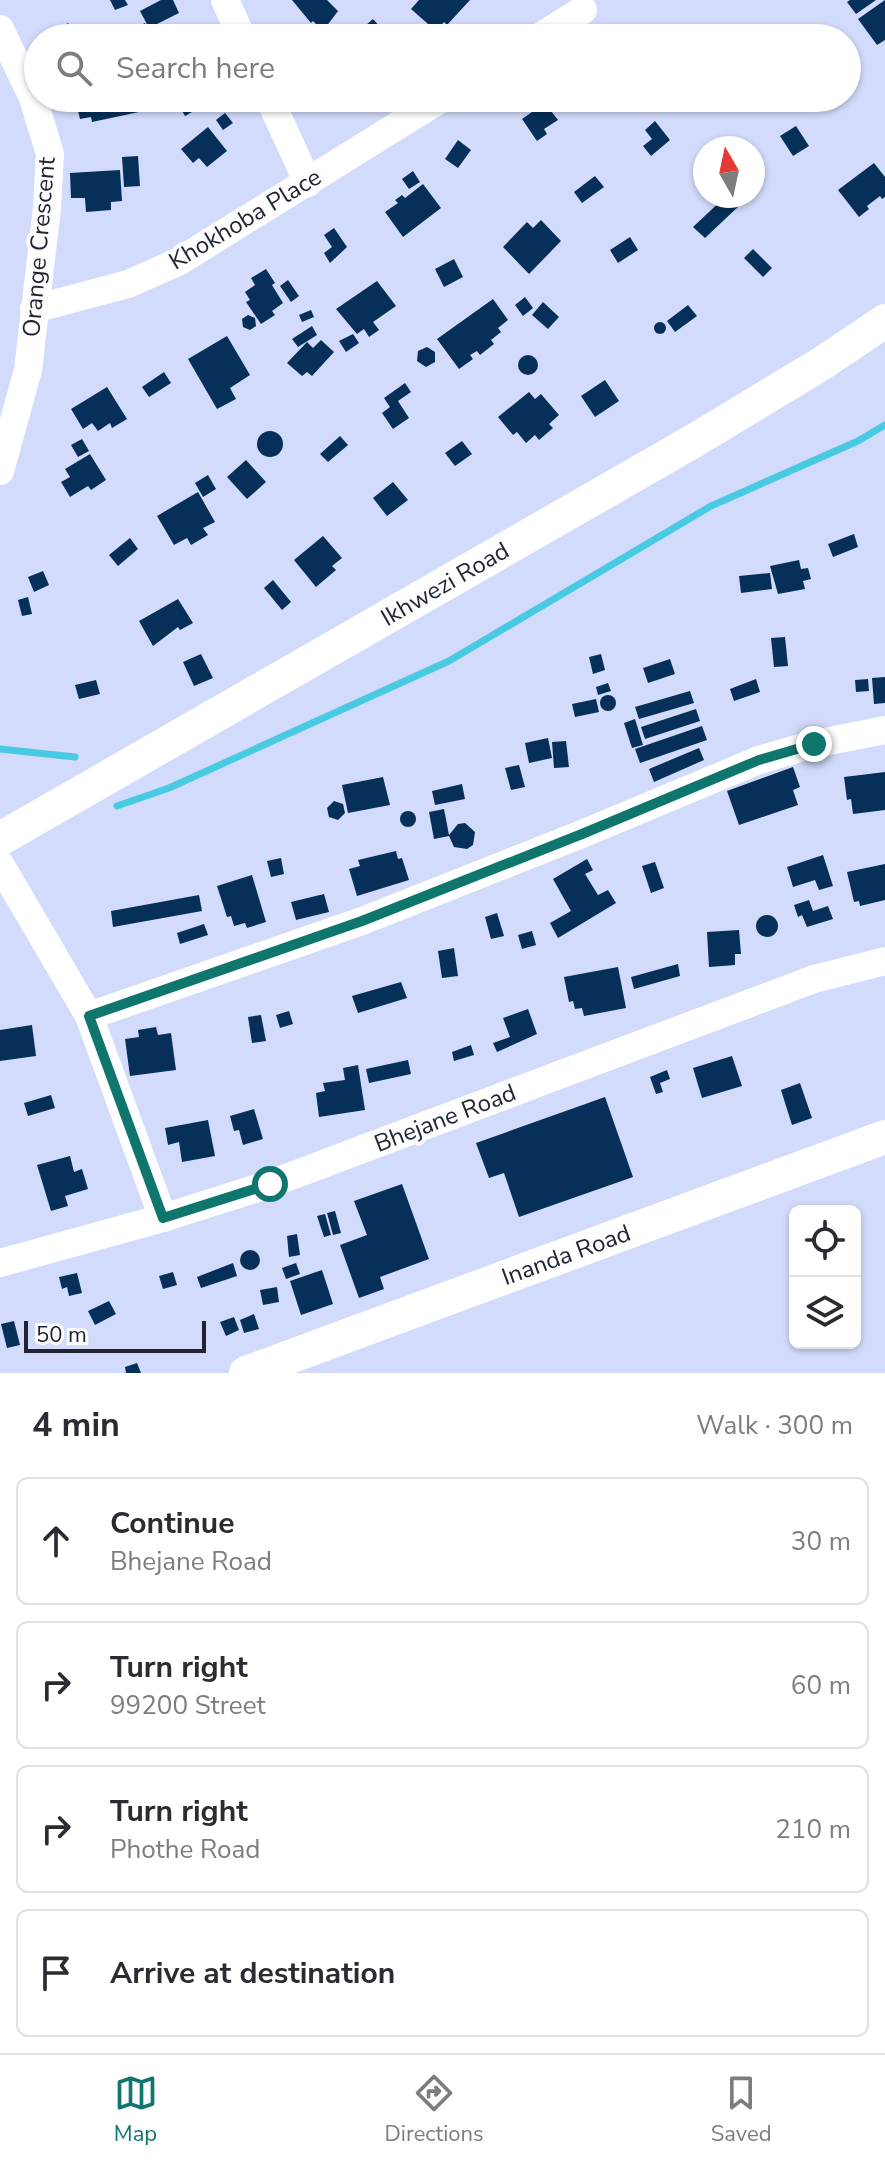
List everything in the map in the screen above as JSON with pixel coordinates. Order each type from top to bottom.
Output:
[{"type":"street","points":[[225,0],[236,24]]},
{"type":"street","points":[[560,24],[583,10]]},
{"type":"street","name":"Orange Crescent","points":[[0,29],[24,79]]},
{"type":"street","name":"Orange Crescent","points":[[0,471],[28,370],[47,208],[50,154],[37,112]]},
{"type":"street","points":[[275,112],[308,183]]},
{"type":"street","name":"Khokhoba Place","points":[[34,309],[128,284],[178,262],[420,112]]},
{"type":"street","name":"Ikhwezi Road","points":[[0,839],[697,439],[885,321]]},
{"type":"street","points":[[89,1016],[362,921],[759,760],[814,744],[885,730]]},
{"type":"street","points":[[0,864],[89,1016],[163,1218]]},
{"type":"street","name":"Bhejane Road","points":[[0,1263],[163,1218],[270,1184],[814,979],[885,961]]},
{"type":"street","name":"Inanda Road","points":[[246,1373],[300,1364],[427,1304],[561,1259],[885,1137]]},
{"type":"building","points":[[110,0],[125,0],[128,5],[115,10]]},
{"type":"building","points":[[161,0],[173,0],[179,13],[157,24],[147,24],[140,11]]},
{"type":"building","points":[[292,0],[327,0],[338,11],[328,24],[311,23]]},
{"type":"building","points":[[419,0],[470,0],[448,24],[428,24],[411,9]]},
{"type":"building","points":[[876,0],[856,14],[847,2]]},
{"type":"building","points":[[885,0],[885,40],[877,45],[858,19]]},
{"type":"building","points":[[78,112],[139,112],[92,122],[91,117],[80,119]]},
{"type":"building","points":[[532,112],[552,112],[558,120],[544,129],[547,134],[537,141],[522,119]]},
{"type":"building","points":[[225,113],[233,123],[223,130],[216,120]]},
{"type":"building","points":[[655,121],[670,140],[651,156],[643,146],[652,139],[645,130]]},
{"type":"building","points":[[796,126],[809,146],[793,156],[780,136]]},
{"type":"building","points":[[208,127],[227,151],[207,167],[199,158],[193,163],[181,149]]},
{"type":"building","points":[[458,140],[471,150],[458,168],[445,159]]},
{"type":"building","points":[[138,156],[140,186],[124,187],[122,157]]},
{"type":"building","points":[[874,163],[885,177],[885,197],[882,199],[880,196],[867,206],[869,209],[859,217],[838,190]]},
{"type":"building","points":[[120,170],[122,201],[111,202],[111,210],[86,212],[85,198],[71,198],[70,173]]},
{"type":"building","points":[[413,171],[420,182],[409,189],[402,179]]},
{"type":"building","points":[[595,176],[604,187],[582,203],[574,192]]},
{"type":"building","points":[[423,184],[441,208],[403,237],[385,212],[398,203],[395,200],[402,195],[405,198]]},
{"type":"building","points":[[713,208],[737,208],[705,238],[693,227]]},
{"type":"building","points":[[541,220],[561,241],[529,274],[503,247],[527,222],[533,228]]},
{"type":"building","points":[[334,228],[347,247],[330,263],[324,253],[332,247],[324,235]]},
{"type":"building","points":[[630,237],[638,250],[618,263],[610,250]]},
{"type":"building","points":[[753,249],[772,268],[763,277],[744,258]]},
{"type":"building","points":[[454,259],[463,277],[444,287],[435,269]]},
{"type":"building","points":[[266,269],[283,303],[272,311],[275,315],[261,324],[246,302],[250,300],[245,292],[255,285],[251,278]]},
{"type":"building","points":[[288,280],[299,296],[291,302],[280,286]]},
{"type":"building","points":[[377,281],[396,306],[373,322],[379,330],[369,337],[364,329],[357,334],[336,309]]},
{"type":"building","points":[[525,297],[533,308],[523,316],[515,305]]},
{"type":"building","points":[[493,299],[508,320],[498,328],[501,332],[491,340],[494,344],[480,355],[477,351],[470,355],[473,359],[459,369],[437,339]]},
{"type":"building","points":[[543,302],[559,317],[548,329],[532,315]]},
{"type":"building","points":[[688,305],[697,316],[675,332],[667,321]]},
{"type":"building","points":[[311,310],[314,317],[302,322],[299,315]]},
{"type":"building","points":[[248,315],[255,318],[256,326],[250,330],[243,327],[242,319]]},
{"type":"building","points":[[655,323],[665,323],[665,333],[655,333]]},
{"type":"building","points":[[312,326],[317,335],[298,347],[292,339]]},
{"type":"building","points":[[353,334],[359,343],[346,352],[339,341]]},
{"type":"building","points":[[227,336],[250,375],[230,388],[236,399],[217,409],[188,359]]},
{"type":"building","points":[[321,340],[334,352],[312,376],[307,372],[302,376],[287,363],[307,342],[313,348]]},
{"type":"building","points":[[427,347],[435,352],[435,362],[426,367],[417,361],[418,351]]},
{"type":"building","points":[[528,355],[535,358],[538,365],[535,372],[528,375],[521,372],[518,365],[521,358]]},
{"type":"building","points":[[164,372],[171,383],[149,397],[142,387]]},
{"type":"building","points":[[605,380],[619,401],[595,417],[581,396]]},
{"type":"building","points":[[405,383],[411,392],[398,401],[409,418],[393,429],[382,413],[390,407],[384,398]]},
{"type":"building","points":[[107,387],[127,419],[112,428],[110,423],[98,431],[92,423],[83,429],[71,409]]},
{"type":"building","points":[[529,392],[535,399],[541,394],[559,415],[549,424],[553,428],[539,440],[535,435],[526,443],[517,432],[513,435],[498,417]]},
{"type":"building","points":[[270,431],[279,435],[283,444],[279,453],[270,457],[261,453],[257,444],[261,435]]},
{"type":"building","points":[[340,436],[348,445],[328,462],[320,454]]},
{"type":"building","points":[[82,439],[89,451],[78,457],[71,445]]},
{"type":"building","points":[[462,441],[472,454],[455,466],[445,453]]},
{"type":"building","points":[[90,454],[106,480],[91,490],[88,486],[70,497],[61,482],[70,477],[65,469]]},
{"type":"building","points":[[246,460],[266,482],[247,499],[227,477]]},
{"type":"building","points":[[208,475],[216,489],[203,497],[195,483]]},
{"type":"building","points":[[393,482],[408,500],[387,516],[373,498]]},
{"type":"building","points":[[198,492],[215,522],[203,528],[208,535],[191,545],[187,538],[174,545],[157,516]]},
{"type":"building","points":[[854,534],[858,547],[833,557],[828,544]]},
{"type":"building","points":[[323,536],[342,558],[332,566],[336,570],[316,587],[294,560]]},
{"type":"building","points":[[130,538],[138,549],[118,566],[109,555]]},
{"type":"building","points":[[799,560],[801,569],[808,568],[811,579],[803,581],[805,589],[778,594],[770,566]]},
{"type":"building","points":[[43,571],[49,585],[34,592],[28,577]]},
{"type":"building","points":[[770,573],[772,589],[741,593],[739,576]]},
{"type":"building","points":[[273,580],[291,602],[282,610],[264,588]]},
{"type":"building","points":[[28,597],[32,614],[22,616],[18,600]]},
{"type":"building","points":[[178,599],[193,623],[180,630],[178,627],[153,646],[139,621]]},
{"type":"building","points":[[785,637],[788,666],[774,667],[771,638]]},
{"type":"building","points":[[201,654],[213,678],[194,686],[183,662]]},
{"type":"building","points":[[601,654],[605,670],[593,674],[589,657]]},
{"type":"building","points":[[670,659],[675,674],[648,683],[643,668]]},
{"type":"building","points":[[885,677],[885,703],[874,704],[872,678]]},
{"type":"building","points":[[756,679],[760,692],[734,701],[730,689]]},
{"type":"building","points":[[868,679],[869,691],[856,692],[855,680]]},
{"type":"building","points":[[96,680],[100,694],[79,699],[75,685]]},
{"type":"building","points":[[608,683],[611,691],[598,695],[596,687]]},
{"type":"building","points":[[690,691],[694,703],[639,719],[635,707]]},
{"type":"building","points":[[608,695],[614,697],[614,709],[608,711],[602,709],[600,703],[602,697]]},
{"type":"building","points":[[596,699],[599,712],[575,717],[572,704]]},
{"type":"building","points":[[696,709],[700,721],[645,739],[641,727]]},
{"type":"building","points":[[635,719],[643,745],[632,748],[624,723]]},
{"type":"building","points":[[702,726],[707,740],[640,763],[635,749]]},
{"type":"building","points":[[548,738],[552,758],[529,763],[525,743]]},
{"type":"building","points":[[566,741],[569,767],[554,768],[552,742]]},
{"type":"building","points":[[699,748],[704,760],[654,782],[649,769]]},
{"type":"building","points":[[519,765],[525,787],[511,790],[505,768]]},
{"type":"building","points":[[793,767],[800,787],[793,790],[798,805],[739,825],[727,791]]},
{"type":"building","points":[[885,772],[885,810],[853,814],[851,799],[847,800],[844,777]]},
{"type":"building","points":[[383,777],[390,805],[348,813],[342,785]]},
{"type":"building","points":[[462,784],[465,799],[435,805],[432,791]]},
{"type":"building","points":[[334,801],[343,804],[345,813],[338,820],[329,817],[327,808]]},
{"type":"building","points":[[444,809],[449,835],[458,824],[465,823],[475,832],[473,845],[467,849],[454,847],[449,836],[434,839],[429,812]]},
{"type":"building","points":[[408,811],[414,813],[414,825],[408,827],[402,825],[400,819],[402,813]]},
{"type":"building","points":[[396,851],[398,859],[402,858],[409,880],[357,896],[349,869],[360,866],[358,860]]},
{"type":"building","points":[[823,855],[833,886],[819,890],[815,880],[793,887],[787,867]]},
{"type":"building","points":[[281,858],[284,874],[271,877],[267,861]]},
{"type":"building","points":[[587,859],[593,870],[585,874],[598,895],[608,890],[616,903],[558,938],[550,923],[571,911],[553,879]]},
{"type":"building","points":[[655,862],[664,888],[651,893],[642,866]]},
{"type":"building","points":[[885,864],[885,900],[860,906],[859,901],[854,902],[847,872]]},
{"type":"building","points":[[252,875],[266,922],[247,928],[245,923],[234,926],[231,916],[227,917],[217,886]]},
{"type":"building","points":[[324,894],[329,912],[296,920],[291,902]]},
{"type":"building","points":[[199,895],[202,911],[113,927],[111,911]]},
{"type":"building","points":[[809,900],[813,911],[828,906],[833,919],[807,927],[802,915],[798,917],[794,905]]},
{"type":"building","points":[[497,913],[504,936],[491,939],[485,917]]},
{"type":"building","points":[[767,915],[775,918],[778,926],[775,934],[767,937],[759,934],[756,926],[759,918]]},
{"type":"building","points":[[204,924],[208,935],[180,944],[177,933]]},
{"type":"building","points":[[739,930],[741,954],[735,954],[735,965],[709,967],[707,932]]},
{"type":"building","points":[[532,931],[536,945],[522,949],[518,935]]},
{"type":"building","points":[[454,948],[458,976],[442,978],[438,951]]},
{"type":"building","points":[[678,964],[680,976],[634,989],[631,977]]},
{"type":"building","points":[[618,967],[626,1008],[584,1016],[582,1008],[575,1009],[573,1001],[569,1002],[564,977]]},
{"type":"building","points":[[401,982],[407,998],[358,1013],[352,996]]},
{"type":"building","points":[[528,1009],[537,1034],[497,1052],[493,1043],[510,1037],[503,1018]]},
{"type":"building","points":[[289,1011],[293,1024],[280,1028],[276,1015]]},
{"type":"building","points":[[261,1015],[266,1041],[252,1043],[248,1017]]},
{"type":"building","points":[[32,1025],[36,1056],[0,1061],[0,1030]]},
{"type":"building","points":[[156,1027],[158,1035],[171,1033],[176,1070],[130,1076],[125,1039],[139,1037],[138,1030]]},
{"type":"building","points":[[471,1045],[474,1055],[454,1061],[452,1052]]},
{"type":"building","points":[[732,1056],[742,1086],[702,1098],[693,1068]]},
{"type":"building","points":[[408,1060],[411,1074],[369,1083],[366,1069]]},
{"type":"building","points":[[358,1065],[365,1110],[319,1117],[316,1093],[325,1091],[323,1083],[345,1080],[343,1068]]},
{"type":"building","points":[[667,1070],[670,1079],[660,1083],[663,1092],[656,1094],[650,1077]]},
{"type":"building","points":[[800,1083],[812,1118],[792,1125],[781,1090]]},
{"type":"building","points":[[51,1095],[55,1108],[28,1116],[24,1103]]},
{"type":"building","points":[[605,1097],[633,1177],[519,1217],[504,1173],[489,1178],[476,1143]]},
{"type":"building","points":[[254,1109],[263,1139],[243,1145],[239,1130],[234,1131],[230,1116]]},
{"type":"building","points":[[208,1120],[215,1156],[182,1162],[179,1142],[168,1145],[165,1128]]},
{"type":"building","points":[[70,1156],[74,1172],[82,1169],[88,1189],[65,1196],[68,1206],[51,1211],[37,1165]]},
{"type":"building","points":[[402,1184],[429,1259],[380,1277],[384,1289],[359,1298],[340,1245],[367,1235],[354,1201]]},
{"type":"building","points":[[335,1211],[341,1233],[333,1235],[327,1213]]},
{"type":"building","points":[[325,1214],[331,1235],[324,1237],[317,1216]]},
{"type":"building","points":[[297,1234],[300,1255],[289,1257],[287,1236]]},
{"type":"building","points":[[246,1250],[254,1250],[260,1260],[254,1270],[246,1270],[240,1264],[240,1256]]},
{"type":"building","points":[[233,1263],[237,1276],[201,1288],[197,1277]]},
{"type":"building","points":[[296,1263],[300,1274],[286,1279],[282,1268]]},
{"type":"building","points":[[322,1270],[333,1304],[301,1315],[290,1281]]},
{"type":"building","points":[[173,1272],[177,1285],[163,1289],[159,1276]]},
{"type":"building","points":[[77,1273],[82,1293],[69,1296],[67,1287],[62,1289],[59,1277]]},
{"type":"building","points":[[277,1287],[279,1302],[263,1305],[260,1290]]},
{"type":"building","points":[[109,1301],[116,1314],[95,1325],[88,1311]]},
{"type":"building","points":[[254,1314],[259,1329],[244,1333],[240,1320]]},
{"type":"building","points":[[234,1317],[239,1330],[226,1336],[220,1322]]},
{"type":"building","points":[[14,1321],[20,1345],[7,1348],[1,1324]]},
{"type":"building","points":[[137,1363],[141,1373],[126,1373],[125,1367]]},
{"type":"waterway","points":[[117,806],[169,788],[449,661],[711,506],[858,441],[885,425]]},
{"type":"waterway","points":[[0,749],[75,757]]},
{"type":"route","points":[[270,1184],[163,1218],[89,1016],[362,921],[759,760],[814,744]]}]
